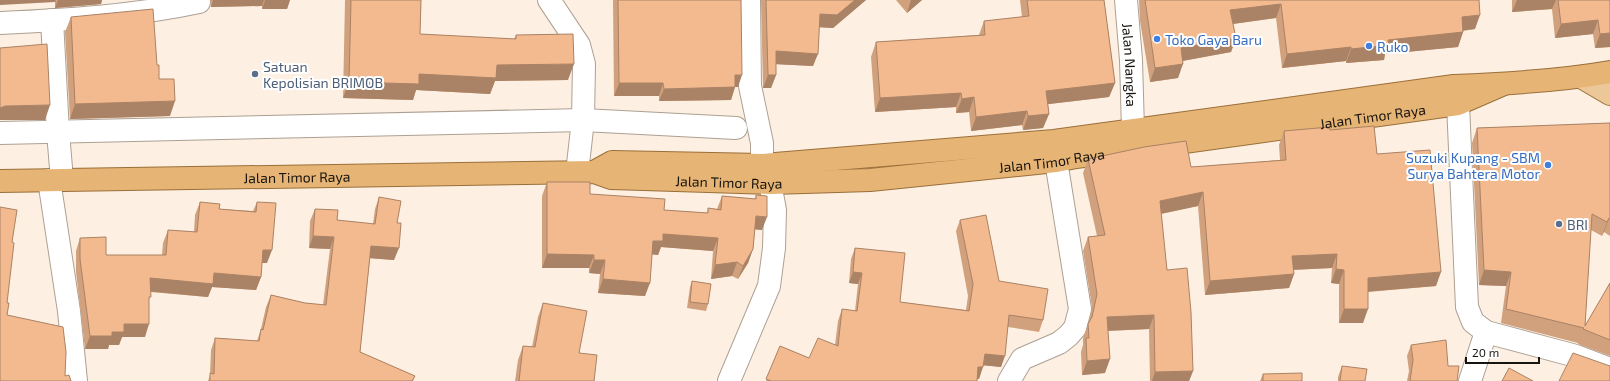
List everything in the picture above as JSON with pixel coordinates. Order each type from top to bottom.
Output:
[{"type":"highway","name":"Jalan Timor Raya","points":[[766,174],[1054,141],[1454,86],[1504,84],[1581,77],[1610,72]]},
{"type":"highway","name":"Jalan Timor Raya","points":[[0,181],[585,172],[612,162],[766,174],[870,180],[1056,161],[1458,104],[1504,84]]},
{"type":"main road","points":[[1581,77],[1610,94]]},
{"type":"street","points":[[550,0],[573,35],[582,55],[584,64],[583,120],[585,172]]},
{"type":"street","points":[[729,381],[769,286],[774,248],[775,210],[766,174],[762,143],[750,86],[749,0]]},
{"type":"street","name":"Jalan Nangka","points":[[1126,0],[1131,60],[1133,130]]},
{"type":"street","points":[[0,23],[52,20],[117,8],[174,7],[199,2]]},
{"type":"street","points":[[52,20],[58,132],[56,180],[76,381]]},
{"type":"street","points":[[1458,104],[1467,307],[1473,322],[1486,332],[1576,356],[1610,369]]},
{"type":"street","points":[[0,133],[583,120],[736,128]]},
{"type":"street","points":[[1009,381],[1022,358],[1059,343],[1068,336],[1075,328],[1080,309],[1056,161]]},
{"type":"street","points":[[1470,381],[1486,332]]},
{"type":"building","points":[[351,0],[421,0],[420,34],[516,39],[516,35],[573,34],[574,64],[497,65],[496,78],[419,74],[419,84],[349,82]]},
{"type":"building","points":[[618,0],[741,0],[742,75],[735,75],[735,87],[664,89],[663,83],[619,83]]},
{"type":"building","points":[[766,0],[855,0],[837,15],[820,14],[818,54],[776,51],[776,75],[768,75]]},
{"type":"building","points":[[1027,0],[1104,0],[1115,83],[1046,91],[1049,114],[1028,116],[1027,111],[976,117],[974,97],[962,99],[961,93],[880,98],[876,42],[985,35],[984,21],[1029,16]]},
{"type":"building","points":[[1145,0],[1479,0],[1480,15],[1462,17],[1463,32],[1388,40],[1389,45],[1351,49],[1351,47],[1287,54],[1281,4],[1230,10],[1236,38],[1181,48],[1183,64],[1155,68]]},
{"type":"building","points":[[1558,0],[1610,0],[1610,33],[1600,34],[1598,20],[1561,24]]},
{"type":"building","points":[[153,9],[159,79],[174,79],[175,101],[75,104],[71,17]]},
{"type":"building","points":[[47,44],[50,105],[5,106],[0,108],[0,48]]},
{"type":"building","name":"BRI","points":[[1610,123],[1610,219],[1609,218],[1607,222],[1592,214],[1585,326],[1610,283],[1610,340],[1583,329],[1584,328],[1506,309],[1511,272],[1484,270],[1477,128]]},
{"type":"building","points":[[1374,126],[1377,154],[1430,150],[1441,272],[1368,278],[1368,309],[1344,309],[1344,270],[1336,269],[1337,254],[1292,256],[1294,274],[1210,281],[1203,192],[1160,201],[1167,270],[1187,268],[1191,312],[1193,371],[1155,372],[1154,315],[1107,317],[1110,359],[1087,361],[1086,338],[1089,338],[1088,324],[1092,317],[1097,294],[1088,237],[1105,235],[1088,159],[1144,147],[1186,141],[1191,167],[1286,160],[1284,131],[1329,127],[1330,130]]},
{"type":"building","points":[[547,182],[590,182],[590,194],[665,199],[664,210],[708,213],[708,208],[721,210],[722,196],[756,199],[756,195],[767,196],[767,217],[756,216],[753,249],[743,266],[737,262],[715,265],[718,238],[663,234],[663,241],[653,241],[650,283],[603,279],[605,260],[594,260],[594,255],[547,254]]},
{"type":"building","points":[[379,197],[401,201],[397,223],[401,223],[399,248],[371,246],[360,352],[415,376],[412,381],[210,381],[210,373],[214,374],[215,338],[259,341],[271,295],[305,303],[326,305],[334,237],[313,236],[315,209],[338,210],[337,220],[375,224]]},
{"type":"building","points":[[200,202],[220,204],[219,209],[256,212],[257,202],[276,203],[272,250],[263,250],[261,277],[214,273],[213,284],[150,278],[151,297],[149,297],[149,324],[124,324],[124,332],[112,332],[112,336],[90,336],[80,259],[80,238],[106,237],[106,255],[166,255],[168,230],[197,232]]},
{"type":"building","points":[[0,207],[17,210],[12,242],[14,243],[7,315],[63,327],[66,352],[65,376],[69,375],[71,381],[0,381]]},
{"type":"building","points":[[986,215],[999,281],[1048,289],[1043,320],[1009,315],[1005,356],[985,354],[983,367],[978,367],[977,381],[771,381],[766,379],[780,346],[809,358],[818,338],[838,346],[842,309],[857,311],[862,273],[853,272],[855,248],[905,253],[900,302],[969,311],[973,284],[960,220]]},
{"type":"building","points":[[692,281],[711,284],[708,304],[690,302]]},
{"type":"building","points":[[543,303],[587,311],[579,353],[597,355],[594,381],[519,381],[523,346],[535,347]]},
{"type":"building","points":[[1446,340],[1448,366],[1459,366],[1457,381],[1410,381],[1413,360],[1411,345]]},
{"type":"building","points":[[1573,353],[1610,366],[1610,381],[1559,381]]},
{"type":"building","points":[[1342,366],[1367,369],[1365,381],[1340,381]]},
{"type":"building","points":[[1509,368],[1533,381],[1502,381]]},
{"type":"building","points":[[1302,373],[1302,381],[1263,381],[1263,374]]},
{"type":"place","name":"Toko Gaya Baru","points":[[1157,39]]},
{"type":"place","name":"Ruko","points":[[1369,46]]},
{"type":"place","name":"Satuan Kepolisian BRIMOB","points":[[255,74]]},
{"type":"place","name":"Suzuki Kupang - SBM Surya Bahtera Motor","points":[[1548,165]]},
{"type":"place","name":"BRI","points":[[1559,224]]}]
